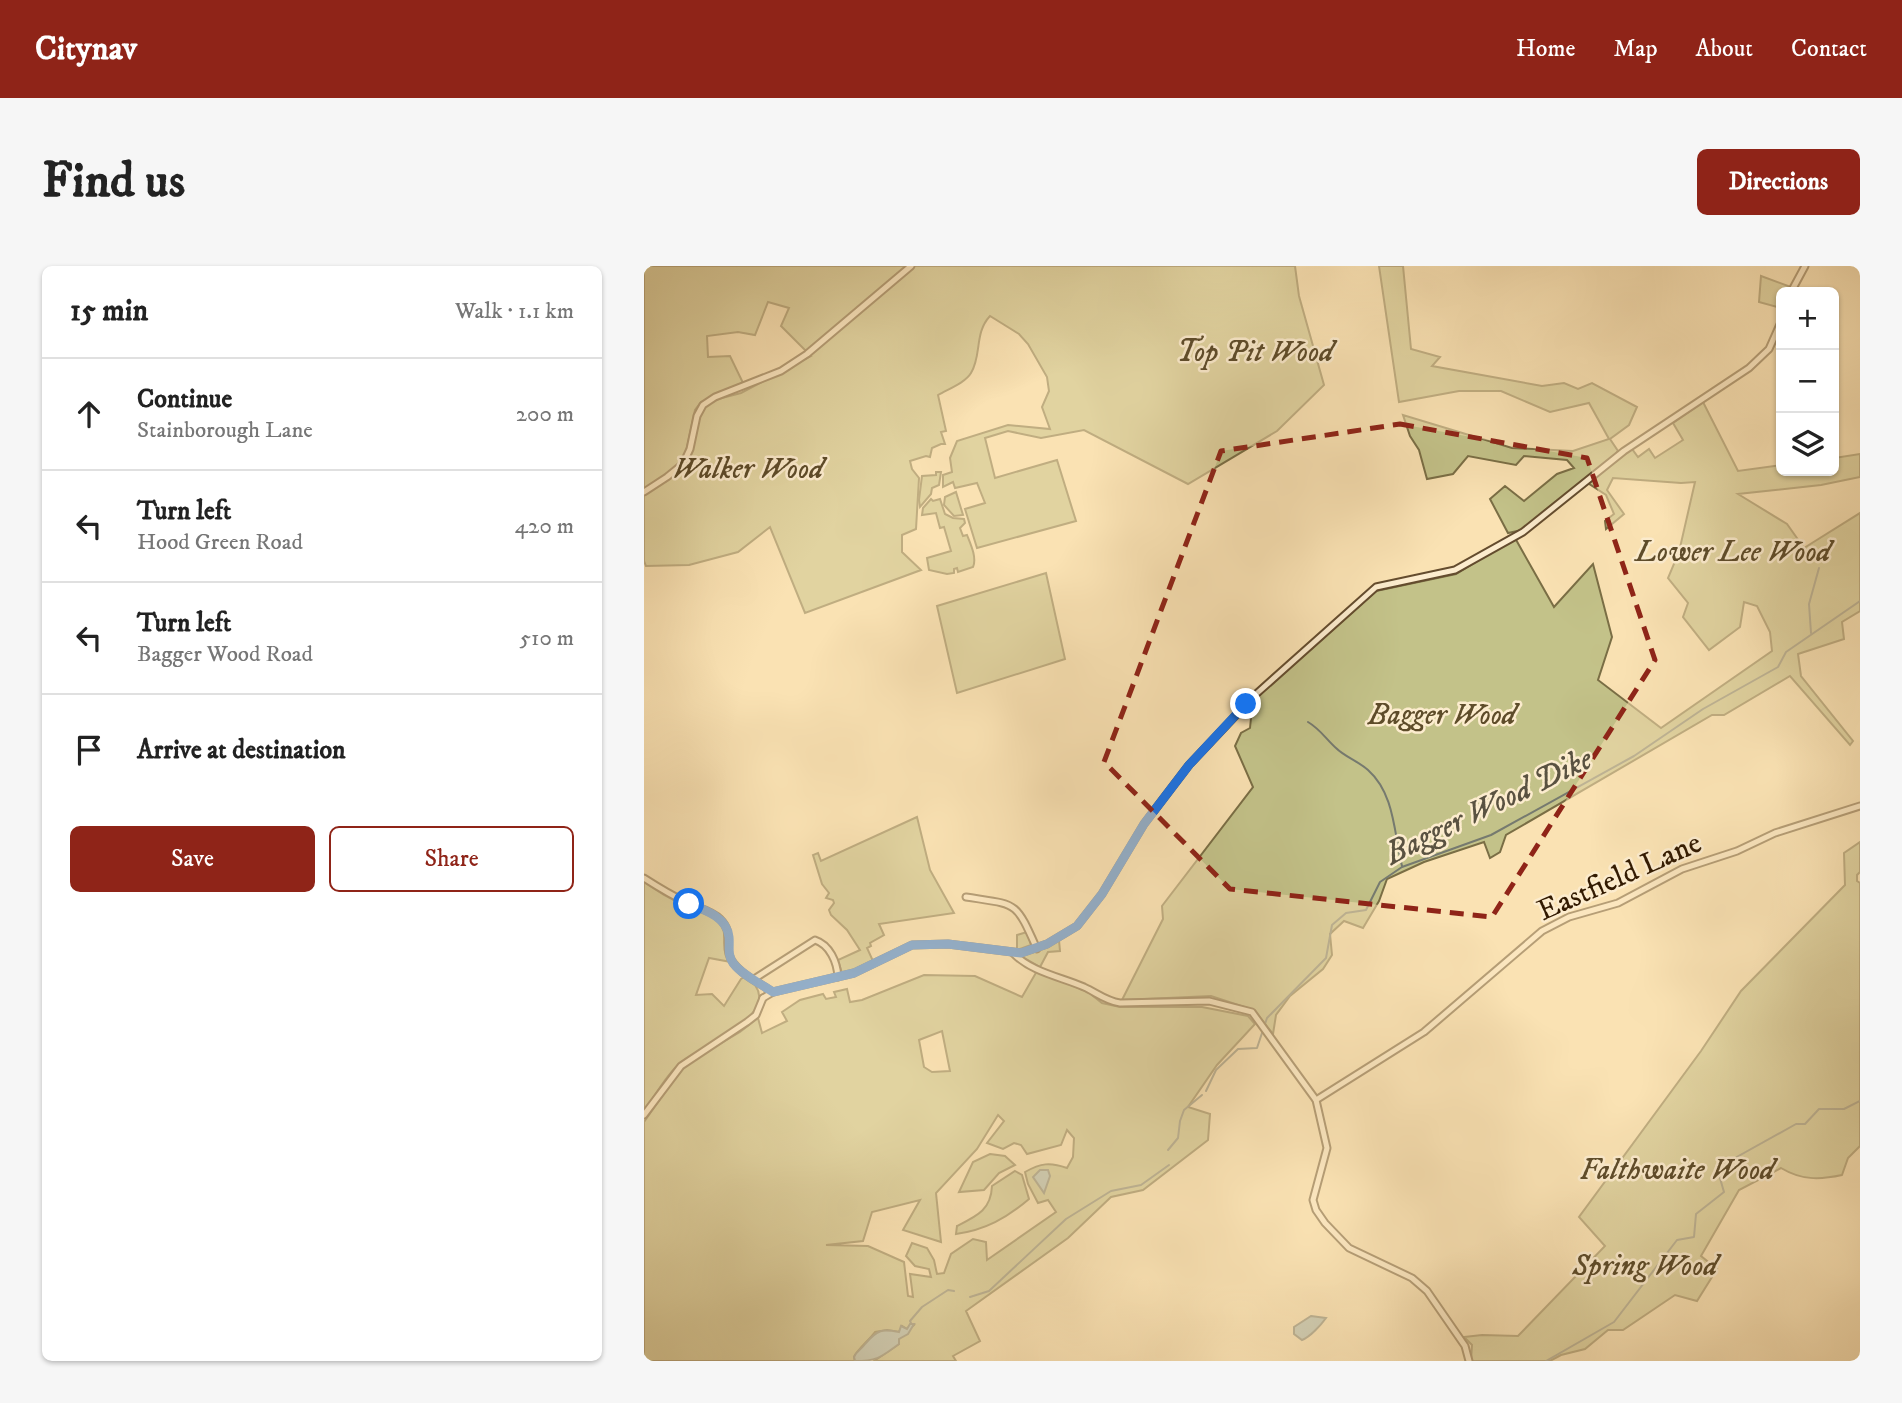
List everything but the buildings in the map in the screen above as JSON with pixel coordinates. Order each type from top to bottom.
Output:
[{"type":"street","points":[[644,492],[683,464],[690,449],[697,416],[703,405],[715,397],[781,371],[807,354],[911,266]]},
{"type":"street","points":[[1794,287],[1805,266]]},
{"type":"street","points":[[644,1115],[681,1066],[747,1022],[755,1014],[763,998],[773,992],[854,973],[912,945],[948,944],[1013,953],[1037,948],[1084,920],[1144,824],[1198,754],[1255,695],[1376,587],[1455,570],[1523,532],[1624,451],[1749,368],[1769,349],[1776,333]]},
{"type":"street","name":"Eastfield Lane","points":[[1316,1100],[1424,1032],[1542,931],[1569,917],[1618,903],[1688,866],[1737,851],[1776,832],[1860,806]]},
{"type":"street","points":[[644,878],[722,920],[730,937],[729,954],[734,964],[773,992]]},
{"type":"street","points":[[966,897],[1002,902],[1017,909],[1037,948]]},
{"type":"street","points":[[757,980],[815,940],[822,943],[836,962],[838,977]]},
{"type":"street","points":[[1013,953],[1034,967],[1091,990],[1108,1001],[1217,1002],[1252,1012],[1316,1100],[1327,1148],[1312,1200],[1325,1223],[1349,1248],[1412,1278],[1427,1291],[1465,1346],[1469,1361]]},
{"type":"street","points":[[757,980],[763,998]]},
{"type":"highlighted area","points":[[1400,424],[1587,458],[1655,660],[1492,917],[1230,889],[1104,762],[1221,451]]},
{"type":"green space","points":[[644,266],[1295,266],[1299,296],[1324,385],[1277,431],[1188,484],[1084,430],[1041,438],[1008,431],[985,438],[995,478],[1057,460],[1076,521],[977,548],[965,509],[985,503],[977,483],[955,488],[953,482],[943,487],[943,475],[952,472],[950,458],[957,441],[1008,425],[1050,429],[1042,407],[1049,391],[1047,377],[1019,334],[990,316],[982,330],[971,373],[961,383],[938,395],[946,431],[941,432],[945,444],[932,448],[930,457],[910,461],[919,478],[916,529],[902,535],[902,552],[921,570],[805,613],[770,527],[738,552],[689,565],[646,566],[644,494],[679,471],[687,462],[705,406],[718,399],[741,393],[811,356],[781,326],[789,308],[768,302],[755,335],[738,332],[707,336],[708,357],[730,356],[744,385],[701,402],[695,410],[685,456],[678,465],[644,490]]},
{"type":"green space","name":"Bagger Wood","points":[[1379,266],[1403,266],[1411,349],[1440,357],[1432,366],[1542,386],[1564,383],[1578,389],[1592,383],[1637,407],[1629,425],[1610,439],[1618,451],[1612,458],[1615,462],[1632,449],[1638,457],[1649,449],[1655,458],[1683,440],[1673,423],[1703,402],[1738,471],[1776,466],[1776,476],[1839,476],[1839,457],[1860,454],[1860,477],[1821,485],[1738,494],[1787,524],[1804,548],[1860,513],[1860,611],[1842,622],[1844,639],[1798,654],[1801,676],[1853,741],[1850,745],[1790,676],[1724,715],[1712,715],[1506,835],[1500,852],[1490,858],[1484,842],[1424,862],[1387,879],[1379,901],[1363,928],[1344,921],[1330,934],[1332,955],[1323,969],[1290,996],[1276,1015],[1273,1034],[1254,1010],[1211,996],[1122,1000],[1163,919],[1162,906],[1253,787],[1235,746],[1241,733],[1250,728],[1251,718],[1242,715],[1257,697],[1376,591],[1456,574],[1515,538],[1554,607],[1593,564],[1612,637],[1598,680],[1661,728],[1772,651],[1770,632],[1757,606],[1744,602],[1740,627],[1709,650],[1683,617],[1688,603],[1668,578],[1679,552],[1695,482],[1613,478],[1607,490],[1624,514],[1606,529],[1605,521],[1614,514],[1606,495],[1583,480],[1522,530],[1508,533],[1490,499],[1505,486],[1524,501],[1557,474],[1574,468],[1567,460],[1524,456],[1516,465],[1468,456],[1453,474],[1427,479],[1419,450],[1410,436],[1403,415],[1512,448],[1573,451],[1609,439],[1589,403],[1550,412],[1501,391],[1459,391],[1399,402]]},
{"type":"green space","points":[[1761,276],[1791,287],[1776,287],[1776,307],[1759,302]]},
{"type":"green space","points":[[936,472],[941,472],[939,485],[932,488],[931,494],[920,507],[922,476],[936,475]]},
{"type":"green space","points":[[956,492],[963,515],[954,516],[944,505],[945,497]]},
{"type":"green space","points":[[931,499],[940,499],[945,514],[964,519],[965,523],[960,528],[963,536],[967,535],[972,547],[973,567],[958,572],[957,568],[954,573],[947,574],[929,570],[927,558],[951,551],[944,527],[940,528],[936,513],[922,515],[923,508]]},
{"type":"green space","points":[[1046,573],[1065,659],[957,693],[937,606]]},
{"type":"green space","points":[[917,817],[930,870],[954,913],[879,924],[884,935],[870,943],[871,946],[867,948],[873,961],[842,973],[838,960],[860,950],[847,930],[831,915],[829,910],[834,903],[826,898],[829,893],[822,884],[813,855],[818,853],[821,861]]},
{"type":"green space","points":[[1860,842],[1860,872],[1857,881],[1860,883],[1860,1146],[1848,1158],[1842,1175],[1810,1178],[1781,1168],[1739,1190],[1701,1256],[1717,1269],[1697,1301],[1675,1295],[1623,1330],[1608,1330],[1585,1349],[1561,1355],[1550,1361],[1471,1361],[1472,1345],[1464,1337],[1518,1336],[1605,1246],[1579,1217],[1701,1051],[1741,991],[1845,885],[1844,853]]},
{"type":"green space","points":[[644,882],[687,907],[714,917],[724,929],[726,955],[731,962],[709,958],[696,995],[712,994],[724,1006],[741,979],[746,976],[758,989],[758,1002],[751,1015],[738,1026],[680,1063],[644,1111]]},
{"type":"green space","points":[[1027,932],[1031,945],[1017,950],[1017,935]]},
{"type":"green space","points":[[1059,940],[1060,951],[1048,952],[1040,967],[1021,956],[1049,946]]},
{"type":"green space","points":[[1037,971],[1088,992],[1102,1003],[1120,1007],[1202,1007],[1248,1016],[1255,1024],[1217,1065],[1188,1107],[1210,1114],[1208,1140],[1143,1190],[1111,1197],[1068,1238],[966,1311],[980,1341],[953,1356],[956,1361],[874,1361],[899,1344],[899,1339],[914,1325],[911,1324],[907,1329],[902,1326],[899,1332],[875,1332],[856,1354],[855,1361],[644,1361],[644,1122],[679,1072],[758,1018],[762,1033],[787,1021],[782,1012],[800,1000],[823,994],[826,999],[836,997],[834,992],[847,989],[850,1002],[862,1000],[924,975],[975,976],[1022,997]],"holes":[[[942,1031],[950,1071],[932,1072],[924,1067],[919,1040]],[[998,1115],[1004,1121],[987,1143],[1003,1149],[1014,1143],[1021,1145],[1027,1154],[1061,1145],[1067,1130],[1074,1138],[1073,1157],[1067,1168],[1046,1164],[1025,1172],[1038,1203],[1048,1200],[1056,1212],[987,1260],[986,1242],[973,1239],[951,1254],[944,1273],[937,1274],[934,1260],[927,1248],[912,1243],[906,1256],[915,1266],[929,1269],[931,1277],[910,1274],[913,1297],[908,1296],[904,1262],[868,1246],[826,1245],[863,1241],[872,1212],[920,1200],[903,1230],[941,1242],[936,1193],[977,1149]]]},
{"type":"green space","points":[[990,1154],[1005,1156],[1015,1165],[999,1173],[984,1190],[959,1192],[973,1162]]},
{"type":"green space","points":[[1015,1171],[1022,1175],[1029,1199],[995,1222],[977,1230],[956,1234],[957,1226],[986,1207],[992,1186]]},
{"type":"water","points":[[1040,1170],[1048,1170],[1050,1176],[1044,1193],[1033,1177]]},
{"type":"water","points":[[1311,1316],[1326,1318],[1312,1334],[1302,1340],[1294,1334],[1294,1327]]},
{"type":"water","points":[[910,1324],[914,1324],[908,1334],[899,1339],[899,1344],[888,1352],[874,1359],[855,1361],[856,1353],[877,1333],[899,1332],[901,1326],[907,1329]]},
{"type":"waterway","name":"Bagger Wood Dike","points":[[1811,633],[1809,604],[1819,568]]},
{"type":"waterway","name":"Bagger Wood Dike","points":[[1265,1024],[1267,1018],[1326,958],[1332,925],[1346,913],[1366,910],[1380,882],[1402,867],[1491,835],[1634,756],[1703,709],[1778,667],[1786,652],[1860,601]]},
{"type":"waterway","points":[[1308,722],[1377,780],[1389,802],[1402,866]]},
{"type":"waterway","name":"Bagger Wood Dike","points":[[1206,1091],[1216,1070],[1238,1049],[1257,1048],[1263,1030]]},
{"type":"waterway","name":"Bagger Wood Dike","points":[[1168,1150],[1178,1138],[1184,1110],[1202,1095]]},
{"type":"waterway","points":[[1546,1361],[1614,1322],[1677,1240],[1694,1237],[1696,1214],[1724,1192],[1717,1168],[1796,1124],[1805,1124],[1819,1109],[1844,1109],[1860,1101]]},
{"type":"waterway","name":"Bagger Wood Dike","points":[[970,1297],[989,1291],[1066,1219],[1111,1191],[1141,1185],[1169,1165]]},
{"type":"waterway","name":"Bagger Wood Dike","points":[[911,1323],[922,1307],[948,1290],[954,1291]]},
{"type":"route","points":[[689,904],[722,920],[730,937],[729,954],[734,964],[773,992],[846,976],[912,945],[948,944],[1016,953],[1037,948],[1084,920],[1144,824],[1189,765],[1246,704]]},
{"type":"park label","name":"Top Pit Wood","points":[[1255,351]]},
{"type":"park label","name":"Walker Wood","points":[[748,468]]},
{"type":"park label","name":"Lower Lee Wood","points":[[1733,551]]},
{"type":"park label","name":"Falthwaite Wood","points":[[1677,1169]]},
{"type":"park label","name":"Spring Wood","points":[[1645,1265]]}]
